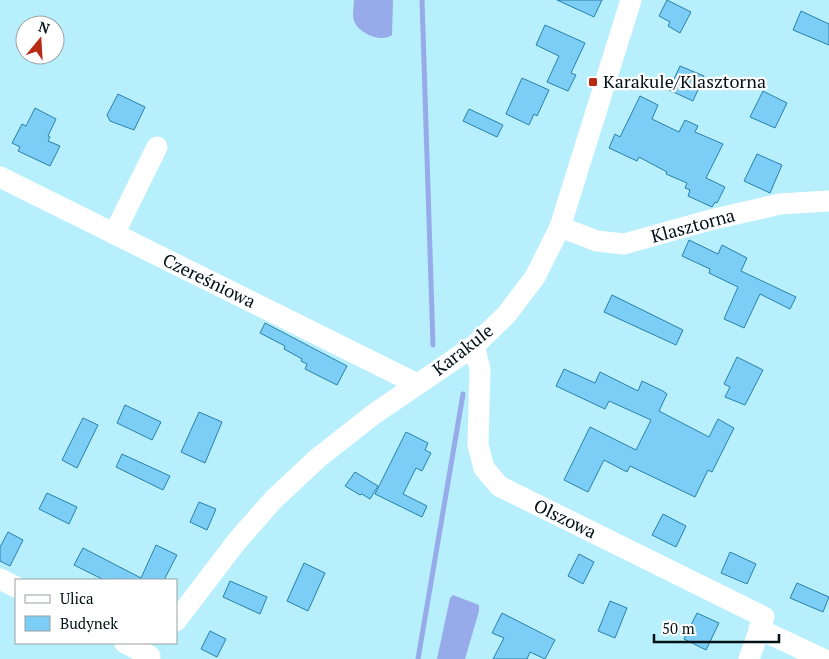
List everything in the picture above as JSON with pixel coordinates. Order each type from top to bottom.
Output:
[{"type":"street","name":"Karakule","points":[[178,618],[236,541],[274,499],[318,458],[374,414],[474,346],[507,314],[535,277],[560,227],[632,0]]},
{"type":"street","points":[[114,234],[157,147]]},
{"type":"street","name":"Czereśniowa","points":[[0,177],[417,384]]},
{"type":"street","name":"Klasztorna","points":[[560,227],[597,241],[624,244],[710,220],[780,204],[829,201]]},
{"type":"street","name":"Olszowa","points":[[474,346],[480,368],[478,445],[484,468],[499,486],[762,623],[823,659]]},
{"type":"street","points":[[0,579],[15,586]]},
{"type":"street","points":[[749,659],[762,623]]},
{"type":"street","points":[[128,644],[153,653]]},
{"type":"water","points":[[354,0],[393,0],[392,35],[377,38],[361,30],[353,19]]},
{"type":"water","points":[[453,595],[479,605],[479,611],[465,659],[437,659],[450,598]]},
{"type":"building","points":[[557,0],[602,0],[594,17]]},
{"type":"building","points":[[667,0],[691,12],[680,33],[668,26],[670,22],[659,16]]},
{"type":"building","points":[[801,11],[829,24],[829,45],[793,30]]},
{"type":"building","points":[[545,25],[585,43],[571,73],[576,75],[568,91],[547,82],[559,56],[536,45]]},
{"type":"building","points":[[680,66],[704,76],[693,101],[669,90]]},
{"type":"building","points":[[522,78],[549,90],[537,116],[534,114],[529,125],[506,114]]},
{"type":"building","points":[[763,91],[787,103],[775,128],[750,117]]},
{"type":"building","points":[[118,94],[145,107],[134,130],[110,121],[107,115]]},
{"type":"building","points":[[640,96],[658,105],[652,119],[679,132],[685,120],[698,126],[695,132],[723,144],[706,178],[725,187],[717,203],[715,202],[712,207],[688,196],[690,190],[685,188],[687,183],[666,174],[667,172],[639,157],[637,161],[609,148],[615,134],[620,137]]},
{"type":"building","points":[[35,108],[56,119],[48,136],[50,137],[48,141],[60,146],[50,166],[18,151],[20,147],[12,143],[22,124],[26,126]]},
{"type":"building","points":[[469,109],[503,125],[497,137],[463,121]]},
{"type":"building","points":[[757,154],[782,165],[770,193],[744,181]]},
{"type":"building","points":[[689,240],[718,254],[722,245],[747,258],[741,271],[796,297],[790,309],[760,294],[744,328],[724,319],[738,287],[709,273],[710,269],[682,256]]},
{"type":"building","points":[[612,295],[683,330],[676,345],[604,312]]},
{"type":"building","points":[[265,323],[347,366],[337,385],[305,369],[307,364],[301,361],[302,359],[284,349],[285,346],[260,333]]},
{"type":"building","points":[[737,357],[763,370],[745,405],[725,397],[730,387],[724,384]]},
{"type":"building","points":[[564,369],[595,383],[600,372],[638,391],[642,381],[667,394],[659,411],[709,437],[718,419],[734,428],[712,472],[708,470],[695,497],[630,466],[627,472],[604,460],[588,492],[564,480],[590,427],[636,450],[651,420],[609,401],[605,409],[556,386]]},
{"type":"building","points":[[125,405],[161,422],[152,440],[117,423]]},
{"type":"building","points":[[199,412],[222,422],[205,463],[181,452]]},
{"type":"building","points":[[83,418],[98,425],[77,468],[62,460]]},
{"type":"building","points":[[406,432],[428,443],[425,450],[431,453],[422,471],[416,468],[403,494],[427,506],[422,517],[375,494]]},
{"type":"building","points":[[122,454],[170,476],[163,490],[116,467]]},
{"type":"building","points":[[355,472],[378,486],[370,499],[345,486]]},
{"type":"building","points":[[47,493],[77,507],[69,524],[39,509]]},
{"type":"building","points":[[199,502],[216,509],[207,530],[190,522]]},
{"type":"building","points":[[663,514],[686,526],[676,547],[652,535]]},
{"type":"building","points":[[8,532],[23,540],[10,566],[0,561],[0,547]]},
{"type":"building","points":[[156,545],[177,555],[165,579],[102,579],[74,565],[83,548],[141,578]]},
{"type":"building","points":[[730,552],[756,564],[747,584],[721,573]]},
{"type":"building","points":[[579,554],[594,562],[583,584],[568,576]]},
{"type":"building","points":[[304,563],[325,573],[308,611],[287,601]]},
{"type":"building","points":[[230,581],[267,597],[260,614],[223,597]]},
{"type":"building","points":[[797,583],[829,597],[823,612],[790,598]]},
{"type":"building","points":[[610,601],[627,608],[615,638],[598,631]]},
{"type":"building","points":[[502,613],[555,640],[545,659],[530,652],[527,659],[493,659],[504,638],[492,633]]},
{"type":"building","points":[[697,613],[719,623],[706,650],[684,639]]},
{"type":"building","points":[[210,631],[226,639],[217,657],[201,649]]},
{"type":"waterway","points":[[422,0],[433,345]]},
{"type":"waterway","points":[[418,659],[463,394]]},
{"type":"place","name":"Karakule/Klasztorna","points":[[593,82]]}]
